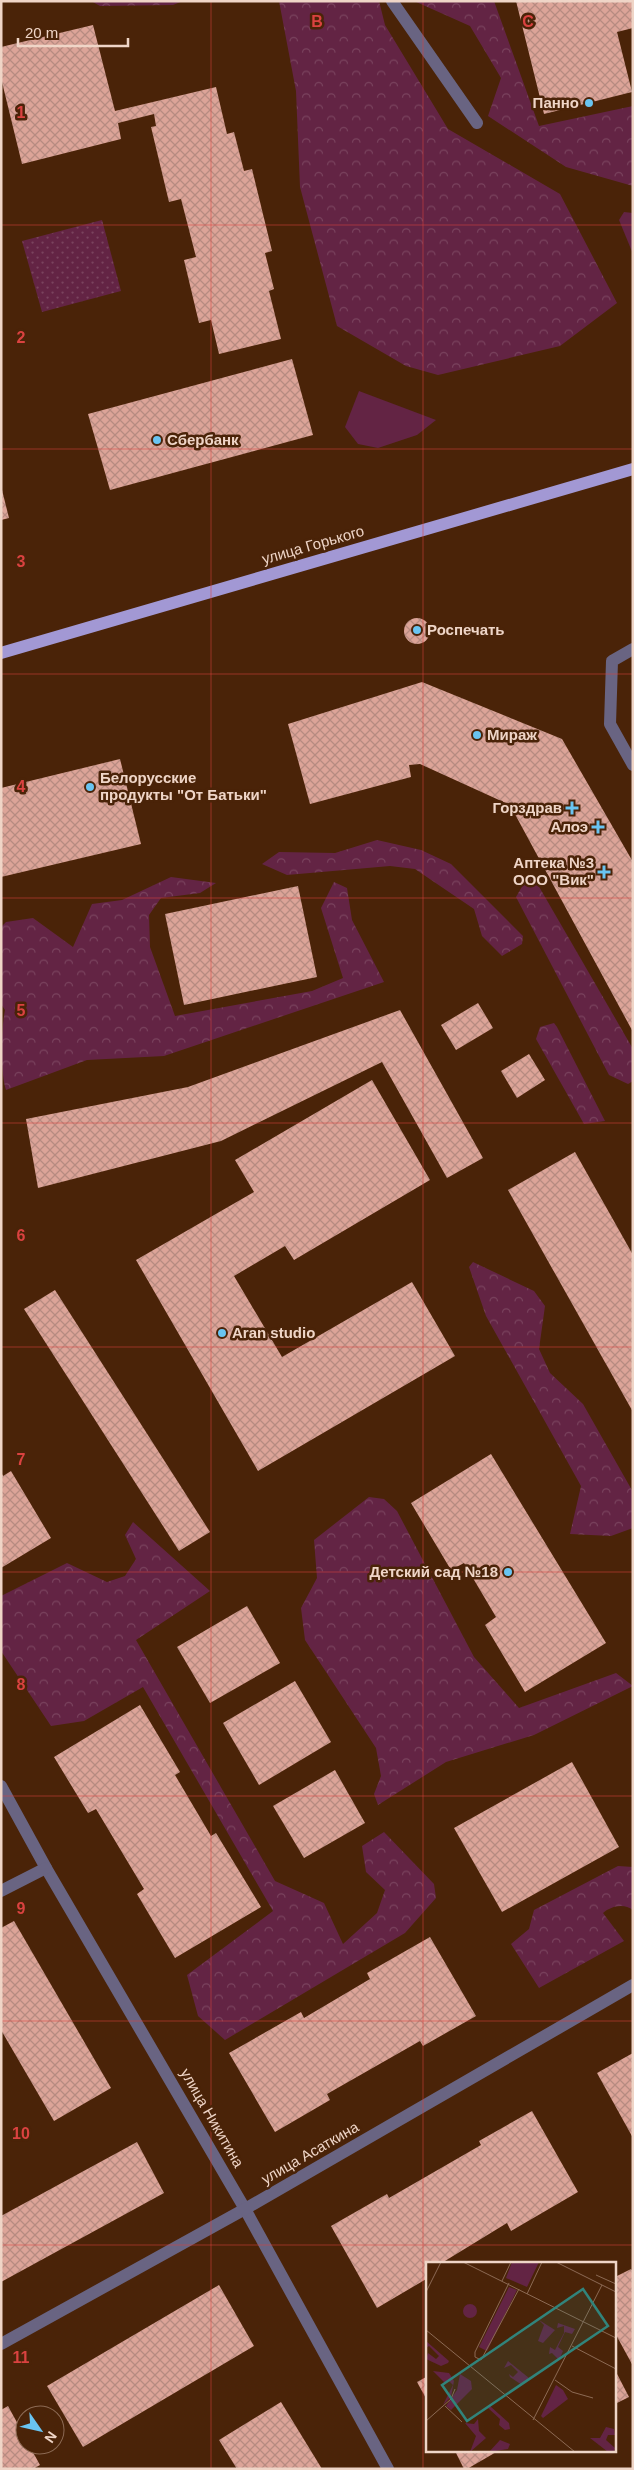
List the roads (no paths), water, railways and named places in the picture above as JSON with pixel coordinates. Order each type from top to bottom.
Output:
[{"type":"main road","name":"улица Горького","points":[[1,653],[633,469]]},
{"type":"street","points":[[392,1],[477,123]]},
{"type":"street","points":[[633,649],[612,661],[610,724],[633,765]]},
{"type":"street","name":"улица Никитина","points":[[1,1786],[46,1868],[246,2209],[388,2469]]},
{"type":"street","points":[[1,1891],[46,1868]]},
{"type":"street","name":"улица Асаткина","points":[[1,2344],[246,2209],[633,1985]]},
{"type":"place","name":"Панно","points":[[589,103]]},
{"type":"place","name":"Сбербанк","points":[[157,440]]},
{"type":"place","name":"Роспечать","points":[[417,630]]},
{"type":"place","name":"Мираж","points":[[477,735]]},
{"type":"place","name":"Белорусские продукты \"От Батьки\"","points":[[90,787]]},
{"type":"place","name":"Горздрав","points":[[572,808]]},
{"type":"place","name":"Алоэ","points":[[598,827]]},
{"type":"place","name":"Аптека №3 ООО \"Вик\"","points":[[604,872]]},
{"type":"place","name":"Aran studio","points":[[222,1333]]},
{"type":"place","name":"Детский сад №18","points":[[508,1572]]}]
